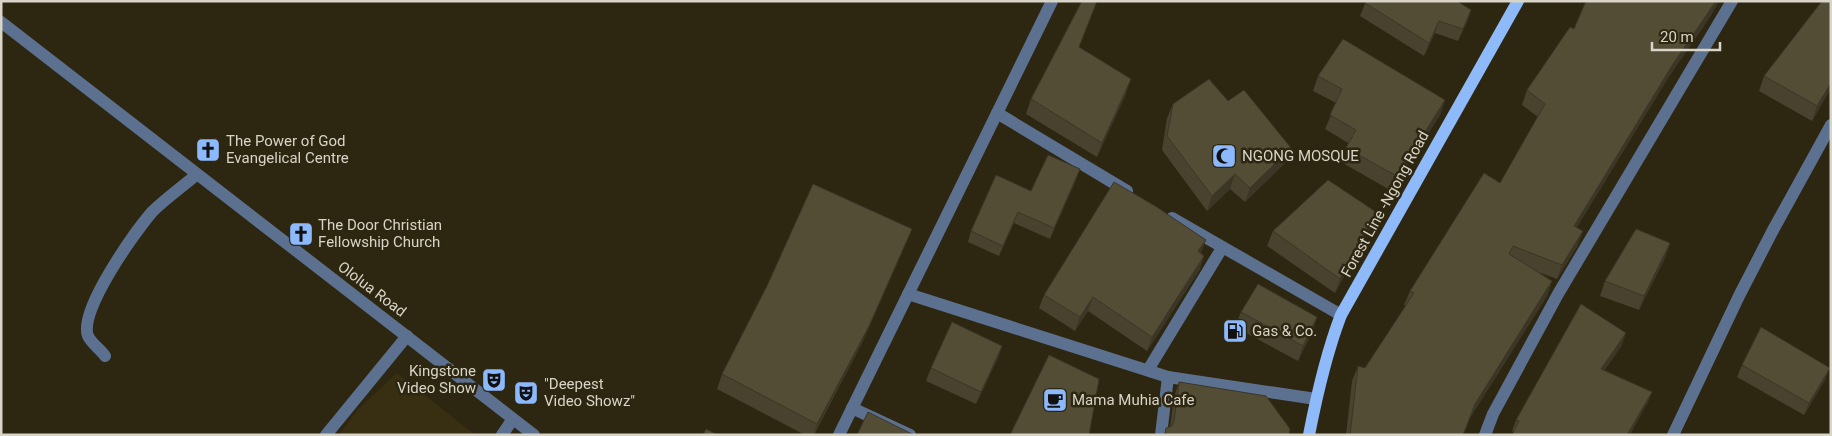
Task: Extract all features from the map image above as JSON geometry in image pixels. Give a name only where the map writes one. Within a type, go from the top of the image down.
[{"type":"main road","name":"Forest Line -Ngong Road","points":[[1309,435],[1331,341],[1341,315],[1518,1]]},
{"type":"street","points":[[839,435],[998,113],[1041,20],[1052,1]]},
{"type":"street","points":[[1485,435],[1493,414],[1558,294],[1732,1]]},
{"type":"street","name":"Ololua Road","points":[[1,22],[196,175],[534,435]]},
{"type":"street","points":[[998,113],[1139,198]]},
{"type":"street","points":[[1673,435],[1739,296],[1831,125]]},
{"type":"street","points":[[105,356],[88,336],[87,322],[94,299],[123,253],[153,212],[196,175]]},
{"type":"street","points":[[1164,213],[1341,315]]},
{"type":"street","points":[[1148,370],[1222,248]]},
{"type":"street","points":[[908,294],[1168,376],[1316,399]]},
{"type":"street","points":[[326,435],[407,336]]},
{"type":"street","points":[[1160,435],[1168,376]]},
{"type":"street","points":[[852,408],[910,435]]},
{"type":"street","points":[[502,435],[513,419]]},
{"type":"shaded area","points":[[397,373],[474,435],[339,435],[359,408]]},
{"type":"building","points":[[1082,1],[1097,1],[1079,47],[1131,79],[1102,143],[1031,99]]},
{"type":"building","points":[[1366,1],[1457,1],[1471,10],[1463,29],[1439,21],[1429,43],[1365,3]]},
{"type":"building","points":[[1586,1],[1716,1],[1673,64],[1574,226],[1583,231],[1562,265],[1513,246],[1509,254],[1552,281],[1475,404],[1463,435],[1350,435],[1358,366],[1365,368],[1414,293],[1410,291],[1484,173],[1500,183],[1545,104],[1527,90],[1570,27],[1574,29]]},
{"type":"building","points":[[1822,1],[1831,1],[1831,83],[1817,106],[1764,76]]},
{"type":"building","points":[[1343,39],[1445,100],[1408,159],[1395,175],[1346,148],[1356,130],[1330,115],[1342,89],[1318,76]]},
{"type":"building","name":"NGONG MOSQUE","points":[[1209,79],[1228,101],[1244,90],[1291,148],[1250,188],[1235,174],[1212,196],[1167,136],[1173,104]]},
{"type":"building","points":[[1048,155],[1080,169],[1054,228],[1018,212],[1003,246],[971,231],[996,175],[1031,191]]},
{"type":"building","points":[[1328,180],[1376,212],[1340,279],[1273,231]]},
{"type":"building","points":[[1114,182],[1155,206],[1206,240],[1198,251],[1204,256],[1152,337],[1093,297],[1080,317],[1044,295]]},
{"type":"building","points":[[813,184],[912,229],[869,326],[817,424],[722,374],[767,286]]},
{"type":"building","points":[[1636,229],[1670,243],[1644,296],[1605,281]]},
{"type":"building","points":[[1258,284],[1317,317],[1303,346],[1241,312]]},
{"type":"building","points":[[1581,304],[1626,333],[1601,369],[1652,392],[1627,435],[1512,435],[1519,421],[1516,420]]},
{"type":"building","points":[[952,322],[1002,346],[981,392],[931,368]]},
{"type":"building","points":[[1761,327],[1830,368],[1809,403],[1742,365]]},
{"type":"building","points":[[1049,355],[1099,379],[1089,435],[1010,435]]},
{"type":"building","points":[[1179,382],[1266,396],[1290,429],[1289,435],[1165,435],[1166,428],[1172,426],[1174,421]]},
{"type":"building","points":[[868,412],[914,435],[857,435]]},
{"type":"building","points":[[706,429],[718,435],[703,435]]},
{"type":"place","name":"The Power of God Evangelical Centre","points":[[208,150]]},
{"type":"place","name":"NGONG MOSQUE","points":[[1224,156]]},
{"type":"place","name":"The Door Christian Fellowship Church","points":[[301,234]]},
{"type":"place","name":"Gas & Co.","points":[[1235,331]]},
{"type":"place","name":"Kingstone Video Show","points":[[494,380]]},
{"type":"place","name":"\"Deepest Video Showz\"","points":[[526,393]]},
{"type":"place","name":"Mama Muhia Cafe","points":[[1055,400]]}]
